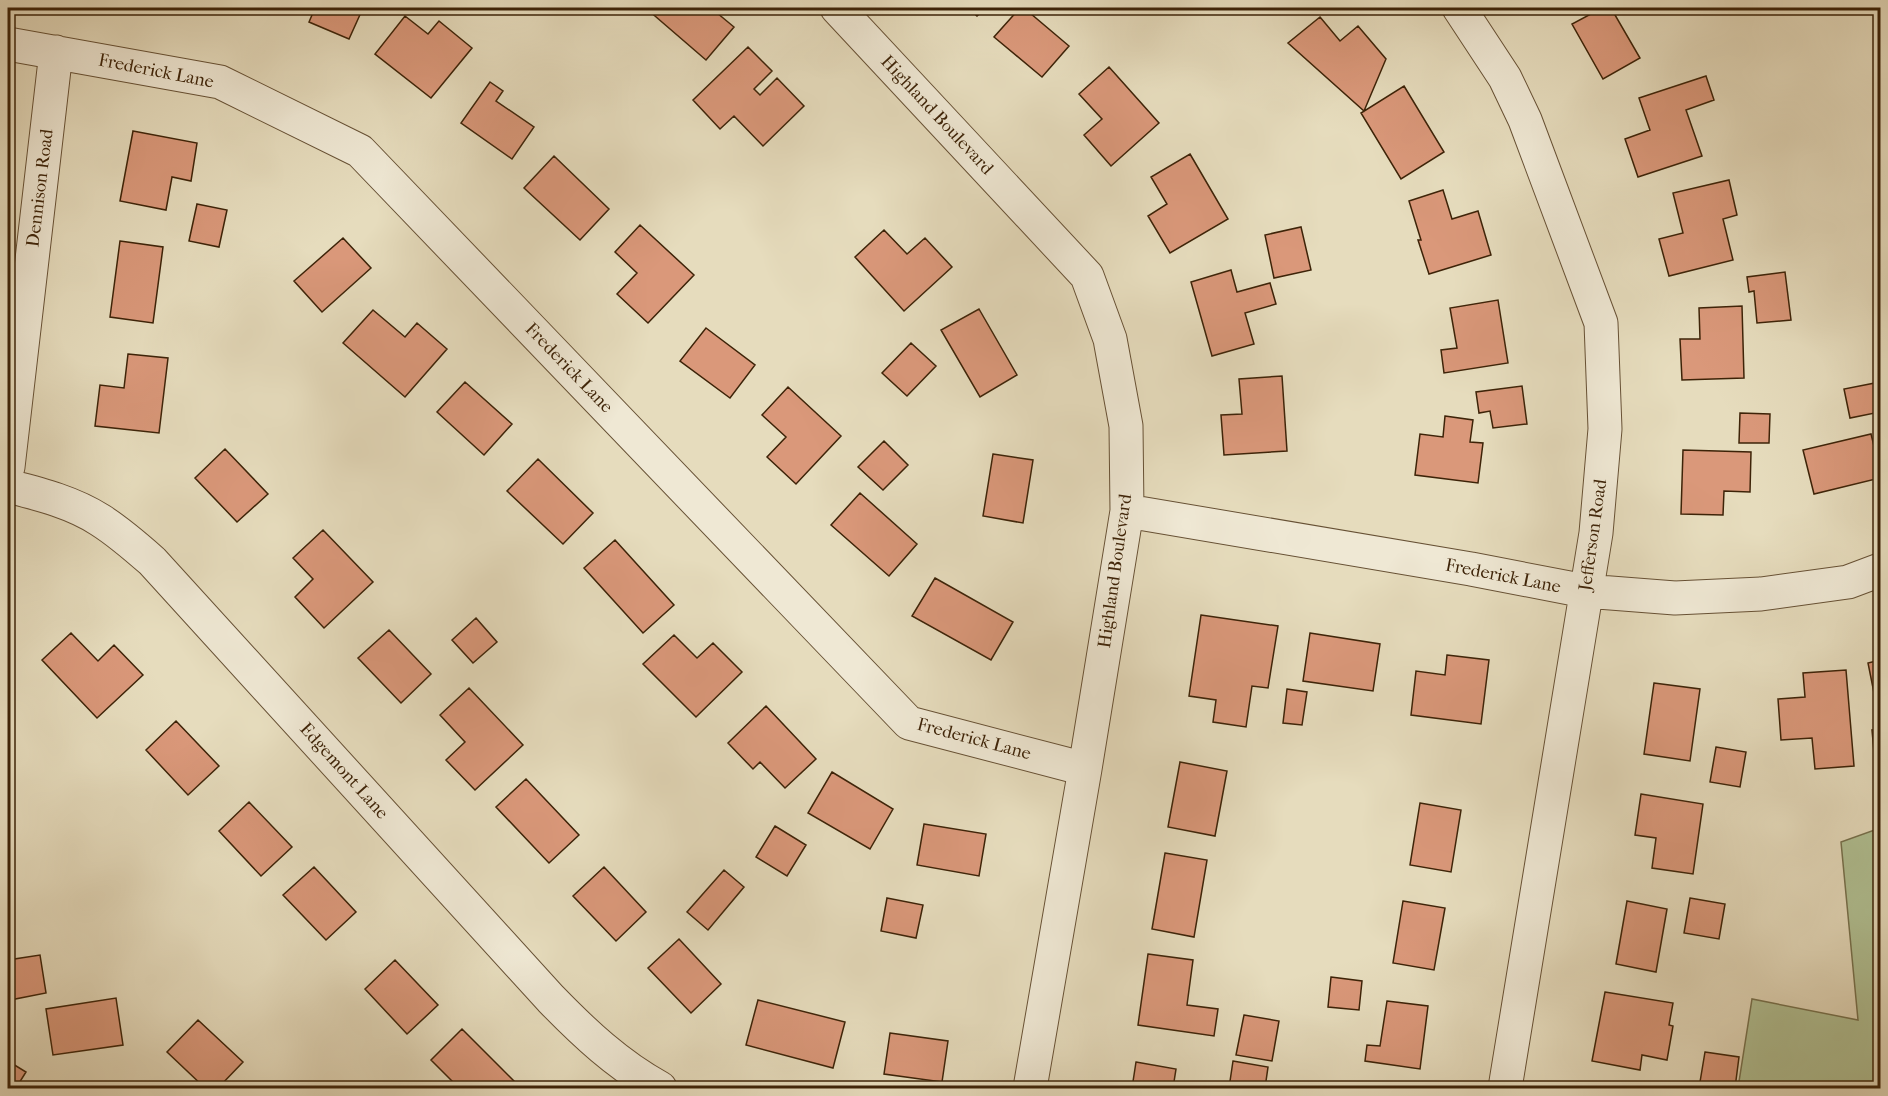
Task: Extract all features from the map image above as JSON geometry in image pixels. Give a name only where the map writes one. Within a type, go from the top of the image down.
[{"type":"street","name":"Highland Boulevard","points":[[837,8],[1087,276],[1110,339],[1126,426],[1127,511],[1030,1089]]},
{"type":"street","name":"Jefferson Road","points":[[1459,8],[1505,78],[1525,120],[1601,323],[1605,429],[1596,533],[1505,1089]]},
{"type":"street","name":"Frederick Lane","points":[[8,44],[220,82],[360,151],[909,723],[1085,769]]},
{"type":"street","name":"Dennison Road","points":[[8,467],[56,52]]},
{"type":"street","name":"Edgemont Lane","points":[[8,486],[68,504],[99,519],[152,561],[551,999],[583,1032],[613,1057],[660,1089]]},
{"type":"street","name":"Frederick Lane","points":[[1127,511],[1471,569],[1586,591],[1675,598],[1761,594],[1848,582],[1881,570]]},
{"type":"green space","points":[[1880,828],[1880,1088],[1738,1088],[1752,999],[1858,1020],[1841,842]]},
{"type":"building","points":[[315,8],[363,8],[349,39],[309,22]]},
{"type":"building","points":[[419,8],[432,8],[426,14]]},
{"type":"building","points":[[650,8],[711,8],[734,27],[706,60],[648,10]]},
{"type":"building","points":[[968,8],[986,8],[977,16]]},
{"type":"building","points":[[1020,8],[1024,8],[1069,46],[1042,77],[994,37]]},
{"type":"building","points":[[1602,8],[1611,8],[1640,58],[1603,79],[1572,24]]},
{"type":"building","points":[[405,16],[428,34],[439,21],[472,48],[431,98],[375,54]]},
{"type":"building","points":[[1320,17],[1340,41],[1358,26],[1386,59],[1364,111],[1288,43]]},
{"type":"building","points":[[748,47],[772,71],[754,89],[760,95],[777,78],[804,106],[763,146],[734,116],[720,129],[693,100]]},
{"type":"building","points":[[1109,67],[1159,123],[1111,166],[1084,135],[1102,119],[1079,94]]},
{"type":"building","points":[[1706,76],[1714,100],[1686,110],[1702,156],[1638,177],[1625,139],[1650,130],[1639,98]]},
{"type":"building","points":[[490,82],[503,91],[496,101],[534,127],[512,159],[461,123]]},
{"type":"building","points":[[1404,86],[1444,152],[1401,179],[1361,113]]},
{"type":"building","points":[[133,131],[197,143],[191,181],[172,177],[166,210],[120,201]]},
{"type":"building","points":[[1190,154],[1228,219],[1170,253],[1148,216],[1167,204],[1151,177]]},
{"type":"building","points":[[554,156],[609,209],[580,240],[524,188]]},
{"type":"building","points":[[1729,180],[1737,215],[1723,219],[1733,260],[1669,276],[1659,239],[1683,233],[1673,193]]},
{"type":"building","points":[[1443,190],[1452,219],[1478,211],[1491,255],[1429,274],[1409,201]]},
{"type":"building","points":[[197,204],[227,210],[219,247],[189,241]]},
{"type":"building","points":[[640,225],[694,275],[648,323],[617,294],[637,273],[615,252]]},
{"type":"building","points":[[1301,227],[1311,270],[1274,278],[1265,235]]},
{"type":"building","points":[[884,230],[907,254],[925,238],[952,267],[904,311],[855,257]]},
{"type":"building","points":[[343,238],[371,268],[322,312],[294,281]]},
{"type":"building","points":[[120,241],[163,247],[153,323],[110,317]]},
{"type":"building","points":[[1231,270],[1237,292],[1270,283],[1276,304],[1245,313],[1254,344],[1212,356],[1191,282]]},
{"type":"building","points":[[1785,272],[1791,320],[1757,323],[1754,291],[1749,292],[1747,277]]},
{"type":"building","points":[[1498,300],[1508,363],[1444,373],[1441,350],[1457,348],[1450,308]]},
{"type":"building","points":[[1742,306],[1744,378],[1682,380],[1680,339],[1700,339],[1699,308]]},
{"type":"building","points":[[979,309],[1017,375],[980,397],[941,330]]},
{"type":"building","points":[[373,310],[405,337],[417,323],[447,349],[405,397],[343,343]]},
{"type":"building","points":[[706,328],[755,365],[730,398],[680,361]]},
{"type":"building","points":[[911,343],[936,366],[907,396],[882,373]]},
{"type":"building","points":[[128,354],[168,358],[159,433],[95,426],[100,385],[124,388]]},
{"type":"building","points":[[1282,376],[1287,451],[1224,455],[1221,415],[1242,414],[1239,379]]},
{"type":"building","points":[[465,382],[512,424],[484,455],[437,412]]},
{"type":"building","points":[[1880,382],[1880,412],[1850,418],[1844,389]]},
{"type":"building","points":[[1522,386],[1527,424],[1493,428],[1490,411],[1479,413],[1476,392]]},
{"type":"building","points":[[788,387],[841,436],[796,484],[767,457],[786,437],[762,415]]},
{"type":"building","points":[[1740,413],[1770,414],[1769,443],[1739,443]]},
{"type":"building","points":[[1445,416],[1473,420],[1470,442],[1483,443],[1478,483],[1415,475],[1420,434],[1443,437]]},
{"type":"building","points":[[1871,434],[1880,478],[1814,494],[1803,450]]},
{"type":"building","points":[[884,441],[908,465],[883,490],[858,467]]},
{"type":"building","points":[[225,449],[268,494],[237,522],[195,478]]},
{"type":"building","points":[[1683,450],[1751,452],[1750,492],[1724,491],[1723,515],[1681,514]]},
{"type":"building","points":[[993,454],[1033,460],[1023,523],[983,516]]},
{"type":"building","points":[[538,459],[593,513],[563,544],[507,491]]},
{"type":"building","points":[[860,493],[917,544],[889,576],[831,525]]},
{"type":"building","points":[[323,530],[373,582],[324,628],[295,597],[313,579],[293,558]]},
{"type":"building","points":[[615,540],[674,605],[643,633],[584,568]]},
{"type":"building","points":[[935,578],[1013,622],[991,660],[912,616]]},
{"type":"building","points":[[1201,615],[1278,626],[1268,688],[1252,686],[1246,727],[1213,722],[1216,700],[1189,696]]},
{"type":"building","points":[[476,618],[497,642],[473,663],[452,640]]},
{"type":"building","points":[[389,630],[431,674],[401,703],[358,658]]},
{"type":"building","points":[[71,633],[98,661],[114,645],[143,675],[97,718],[42,660]]},
{"type":"building","points":[[1310,633],[1380,644],[1373,691],[1303,681]]},
{"type":"building","points":[[674,635],[697,658],[713,643],[742,672],[696,717],[643,664]]},
{"type":"building","points":[[1447,655],[1489,660],[1481,724],[1411,715],[1416,671],[1445,675]]},
{"type":"building","points":[[1880,660],[1880,707],[1877,708],[1868,663]]},
{"type":"building","points":[[1846,670],[1854,766],[1815,769],[1812,738],[1781,740],[1778,699],[1805,697],[1803,673]]},
{"type":"building","points":[[1654,683],[1700,689],[1690,761],[1644,754]]},
{"type":"building","points":[[469,688],[523,745],[475,790],[446,760],[465,742],[440,715]]},
{"type":"building","points":[[1287,689],[1307,692],[1302,725],[1283,723]]},
{"type":"building","points":[[766,706],[816,759],[785,788],[760,762],[753,769],[728,743]]},
{"type":"building","points":[[176,721],[219,766],[188,795],[146,750]]},
{"type":"building","points":[[1880,729],[1880,762],[1875,763],[1872,730]]},
{"type":"building","points":[[1716,747],[1746,752],[1740,787],[1710,782]]},
{"type":"building","points":[[1180,762],[1227,771],[1215,836],[1168,827]]},
{"type":"building","points":[[832,772],[893,809],[870,849],[808,813]]},
{"type":"building","points":[[526,779],[579,835],[549,863],[496,807]]},
{"type":"building","points":[[1641,794],[1703,804],[1693,874],[1652,868],[1656,838],[1635,835]]},
{"type":"building","points":[[249,802],[292,847],[261,876],[219,831]]},
{"type":"building","points":[[1420,803],[1461,810],[1451,872],[1410,865]]},
{"type":"building","points":[[924,824],[986,834],[979,876],[917,865]]},
{"type":"building","points":[[775,826],[806,845],[787,876],[756,857]]},
{"type":"building","points":[[1165,853],[1207,860],[1194,937],[1152,929]]},
{"type":"building","points":[[314,867],[356,912],[326,940],[283,895]]},
{"type":"building","points":[[604,867],[646,912],[616,941],[573,896]]},
{"type":"building","points":[[724,870],[744,887],[708,930],[687,912]]},
{"type":"building","points":[[887,898],[923,905],[916,938],[881,931]]},
{"type":"building","points":[[1690,898],[1725,904],[1719,939],[1684,933]]},
{"type":"building","points":[[1403,901],[1445,908],[1434,970],[1393,963]]},
{"type":"building","points":[[1627,901],[1667,909],[1656,972],[1616,964]]},
{"type":"building","points":[[679,939],[721,984],[691,1013],[648,968]]},
{"type":"building","points":[[1148,954],[1193,960],[1187,1005],[1218,1009],[1214,1036],[1138,1025]]},
{"type":"building","points":[[40,955],[46,993],[10,1000],[8,960]]},
{"type":"building","points":[[395,960],[438,1005],[407,1034],[365,989]]},
{"type":"building","points":[[1331,977],[1362,981],[1359,1010],[1328,1007]]},
{"type":"building","points":[[1605,992],[1673,1003],[1669,1025],[1673,1026],[1667,1060],[1642,1055],[1640,1070],[1592,1061]]},
{"type":"building","points":[[116,998],[123,1045],[53,1055],[46,1009]]},
{"type":"building","points":[[758,1000],[845,1022],[833,1068],[746,1045]]},
{"type":"building","points":[[1387,1001],[1428,1006],[1420,1069],[1365,1061],[1367,1045],[1380,1046]]},
{"type":"building","points":[[1244,1015],[1279,1021],[1272,1061],[1236,1055]]},
{"type":"building","points":[[198,1020],[243,1062],[218,1088],[205,1088],[167,1052]]},
{"type":"building","points":[[462,1029],[521,1088],[459,1088],[431,1060]]},
{"type":"building","points":[[890,1033],[948,1041],[942,1082],[884,1074]]},
{"type":"building","points":[[1705,1052],[1739,1057],[1735,1088],[1699,1088]]},
{"type":"building","points":[[8,1061],[26,1072],[16,1088],[8,1088]]},
{"type":"building","points":[[1233,1061],[1268,1067],[1265,1088],[1229,1088]]},
{"type":"building","points":[[1136,1062],[1176,1069],[1173,1088],[1132,1088]]}]
